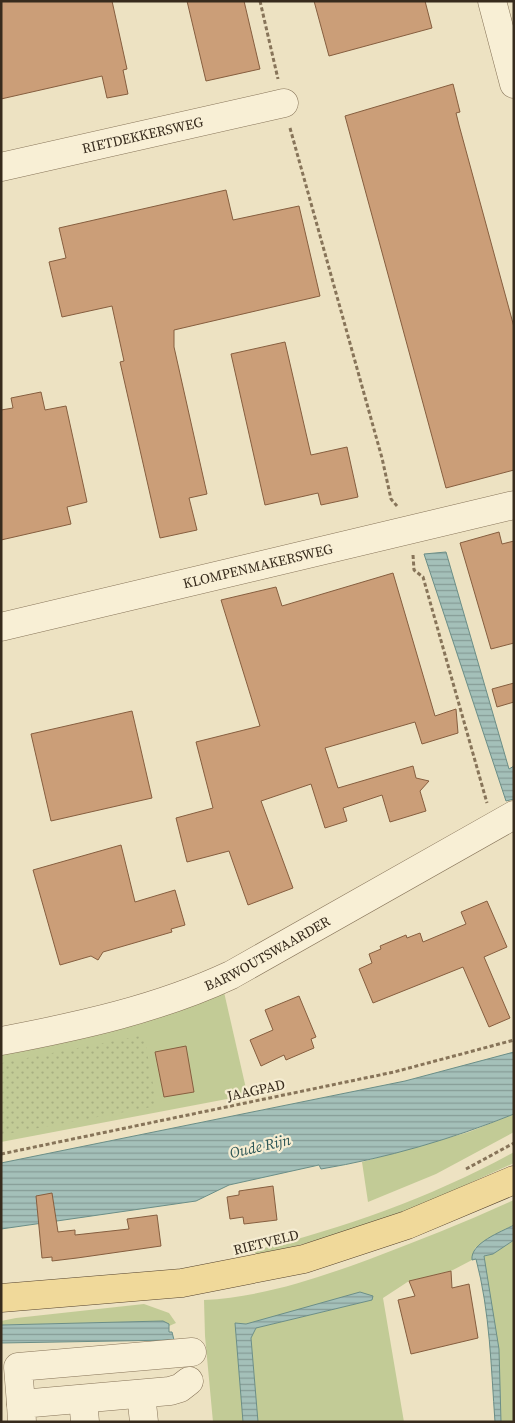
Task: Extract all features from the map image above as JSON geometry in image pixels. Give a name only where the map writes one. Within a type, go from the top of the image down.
[{"type":"main road","name":"RIETVELD","points":[[1,1298],[182,1283],[304,1259],[407,1225],[514,1180]]},
{"type":"street","points":[[492,1],[514,84]]},
{"type":"street","name":"RIETDEKKERSWEG","points":[[1,167],[284,103]]},
{"type":"street","name":"KLOMPENMAKERSWEG","points":[[1,627],[514,505]]},
{"type":"street","name":"BARWOUTSWAARDER","points":[[1,1041],[72,1027],[160,1005],[195,992],[232,975],[506,820]]},
{"type":"street","points":[[189,1381],[180,1388],[170,1391],[141,1394],[84,1410],[21,1413],[18,1367],[192,1352]]},
{"type":"street","points":[[141,1394],[144,1422]]},
{"type":"path","points":[[260,1],[284,103],[382,458],[391,500],[398,509],[398,534],[413,555],[414,570],[423,577],[482,788],[506,820]]},
{"type":"path","name":"JAAGPAD","points":[[1,1154],[409,1069],[514,1040]]},
{"type":"path","points":[[460,1173],[514,1143]]},
{"type":"green space","points":[[224,992],[247,1093],[227,1099],[1,1142],[1,1052]]},
{"type":"green space","points":[[144,1035],[157,1106],[1,1135],[1,1063]]},
{"type":"green space","points":[[514,1114],[514,1132],[436,1174],[368,1202],[362,1162],[469,1132]]},
{"type":"green space","points":[[514,1152],[514,1163],[419,1206],[344,1233],[259,1256],[253,1251],[321,1232],[387,1210],[451,1184]]},
{"type":"green space","points":[[514,1200],[514,1225],[475,1248],[472,1260],[451,1271],[409,1281],[383,1298],[404,1422],[258,1422],[251,1338],[256,1328],[372,1300],[246,1324],[235,1323],[243,1422],[213,1422],[205,1336],[204,1300],[268,1291],[329,1273],[424,1238]]},
{"type":"green space","points":[[514,1240],[514,1422],[501,1422],[484,1256],[493,1254]]},
{"type":"green space","points":[[144,1304],[169,1313],[176,1323],[169,1326],[162,1321],[1,1325],[1,1321],[16,1318]]},
{"type":"water","points":[[446,552],[509,769],[514,766],[514,799],[506,801],[424,554]]},
{"type":"water","name":"Oude Rijn","points":[[514,1052],[514,1114],[467,1132],[419,1147],[370,1159],[321,1169],[319,1165],[229,1185],[196,1201],[1,1229],[1,1163],[405,1081]]},
{"type":"water","points":[[514,1225],[514,1240],[493,1254],[484,1256],[499,1349],[501,1422],[495,1422],[484,1299],[476,1259],[472,1260],[476,1248],[481,1243]]},
{"type":"water","points":[[360,1292],[373,1296],[372,1300],[256,1328],[251,1338],[258,1422],[243,1422],[235,1323],[246,1324]]},
{"type":"water","points":[[163,1321],[169,1324],[169,1332],[172,1332],[174,1340],[1,1343],[1,1325]]},
{"type":"building","points":[[1,1],[112,1],[127,69],[123,70],[128,94],[107,98],[102,76],[1,99]]},
{"type":"building","points":[[187,1],[244,1],[260,69],[206,81]]},
{"type":"building","points":[[314,1],[425,1],[432,28],[329,56]]},
{"type":"building","points":[[453,84],[460,112],[456,113],[459,125],[514,327],[514,470],[446,488],[345,116]]},
{"type":"building","points":[[226,190],[233,220],[299,206],[320,296],[174,330],[174,347],[207,494],[189,498],[197,530],[160,538],[120,362],[124,361],[112,306],[62,317],[49,262],[66,258],[59,228]]},
{"type":"building","points":[[285,342],[311,455],[347,447],[358,497],[321,505],[318,493],[265,505],[231,354]]},
{"type":"building","points":[[41,392],[45,410],[66,406],[87,502],[67,507],[71,524],[1,540],[1,410],[13,408],[11,398]]},
{"type":"building","points":[[499,532],[502,544],[514,541],[514,643],[491,649],[460,543]]},
{"type":"building","points":[[393,573],[435,716],[456,709],[458,733],[422,744],[415,722],[325,748],[338,788],[413,766],[416,778],[429,781],[420,791],[426,811],[390,822],[382,795],[343,808],[347,821],[325,828],[311,784],[261,801],[293,888],[248,905],[229,851],[187,862],[176,818],[213,808],[196,742],[260,726],[221,600],[276,587],[282,606]]},
{"type":"building","points":[[514,683],[514,702],[497,707],[492,689]]},
{"type":"building","points":[[132,711],[152,798],[51,821],[31,734]]},
{"type":"building","points":[[121,845],[135,902],[175,890],[185,925],[171,929],[172,932],[103,952],[98,960],[91,956],[60,965],[33,870]]},
{"type":"building","points":[[487,901],[507,947],[484,957],[510,1018],[489,1027],[463,967],[373,1003],[359,969],[372,963],[369,954],[381,949],[380,946],[406,935],[407,938],[420,933],[423,942],[466,924],[461,912]]},
{"type":"building","points":[[299,996],[316,1037],[311,1039],[314,1048],[286,1060],[284,1055],[261,1066],[250,1040],[273,1030],[265,1010]]},
{"type":"building","points":[[186,1046],[194,1092],[164,1097],[155,1052]]},
{"type":"building","points":[[273,1186],[277,1220],[244,1224],[243,1217],[230,1219],[227,1197],[239,1195],[239,1191]]},
{"type":"building","points":[[52,1193],[58,1232],[75,1230],[75,1235],[129,1229],[127,1219],[157,1215],[161,1246],[52,1261],[52,1257],[42,1258],[36,1196]]},
{"type":"building","points":[[451,1271],[452,1288],[469,1284],[478,1338],[411,1354],[398,1300],[415,1296],[409,1281]]}]
